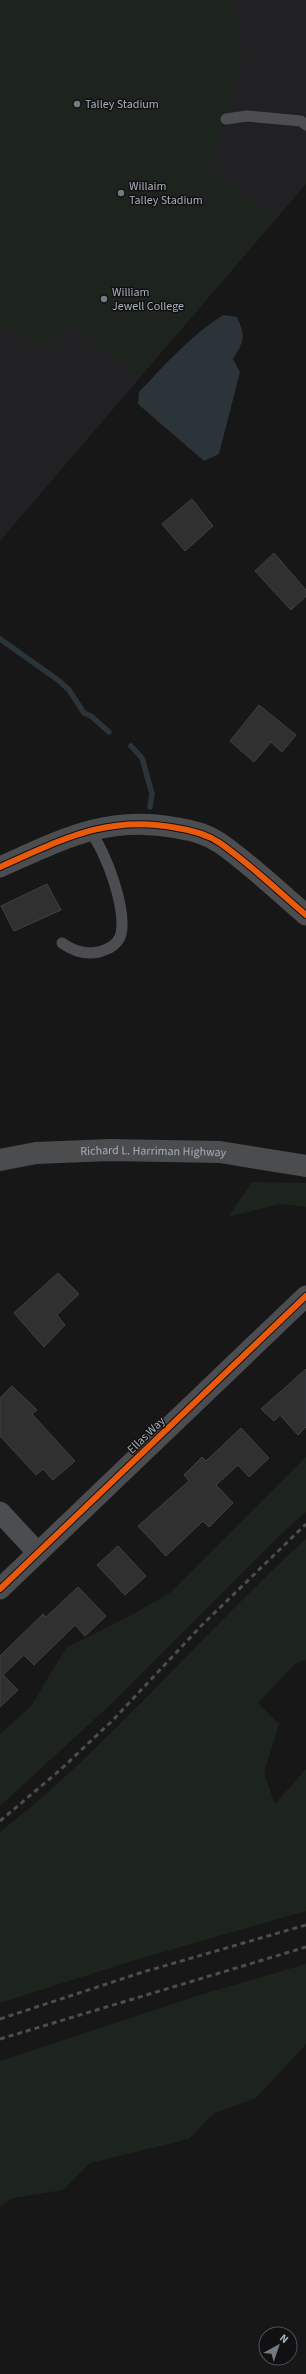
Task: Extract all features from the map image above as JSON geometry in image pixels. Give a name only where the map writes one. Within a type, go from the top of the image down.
[{"type":"main road","name":"Richard L. Harriman Highway","points":[[0,1160],[36,1153],[118,1150],[220,1152],[306,1166]]},
{"type":"street","points":[[0,867],[89,831],[126,823],[161,825],[185,829],[219,843],[247,864],[306,915]]},
{"type":"street","name":"Ellas Way","points":[[0,1589],[306,1296]]},
{"type":"street","points":[[0,1512],[38,1554]]},
{"type":"lane","points":[[226,119],[247,116],[301,122],[306,125]]},
{"type":"lane","points":[[62,943],[78,952],[90,954],[111,948],[116,944],[122,929],[121,907],[99,842],[89,831]]},
{"type":"shaded area","name":"Willaim Talley Stadium","points":[[0,0],[306,0],[306,184],[0,541]]},
{"type":"shaded area","name":"Willaim Talley Stadium","points":[[0,0],[232,0],[242,51],[232,103],[208,166],[275,220],[139,378],[73,323],[45,349],[0,326]]},
{"type":"shaded area","points":[[223,315],[237,317],[242,329],[243,334],[240,348],[233,359],[240,372],[219,454],[204,461],[138,404],[139,392],[189,341]]},
{"type":"shaded area","points":[[252,1182],[306,1183],[306,1207],[280,1204],[228,1217]]},
{"type":"shaded area","points":[[306,1457],[306,1512],[280,1535],[109,1706],[0,1806],[0,1734],[31,1706],[66,1648],[128,1617],[171,1592]]},
{"type":"shaded area","points":[[306,1539],[306,1660],[296,1663],[258,1703],[279,1724],[264,1773],[275,1804],[306,1769],[306,1911],[132,1961],[0,2003],[0,1832],[80,1763],[267,1575]]},
{"type":"shaded area","points":[[306,1964],[306,2044],[256,2098],[213,2114],[189,2139],[90,2163],[63,2190],[13,2198],[0,2206],[0,2061],[200,1995]]},
{"type":"building","points":[[192,499],[213,526],[185,551],[162,524]]},
{"type":"building","points":[[274,553],[306,590],[306,596],[291,610],[255,571]]},
{"type":"building","points":[[259,705],[296,735],[282,752],[271,742],[254,762],[230,741]]},
{"type":"building","points":[[47,884],[61,910],[14,931],[1,906]]},
{"type":"building","points":[[58,1273],[79,1294],[57,1315],[65,1325],[44,1347],[14,1313]]},
{"type":"building","points":[[306,1369],[306,1427],[298,1435],[280,1415],[274,1421],[261,1409]]},
{"type":"building","points":[[12,1386],[37,1410],[32,1414],[75,1461],[53,1480],[43,1469],[36,1475],[0,1436],[0,1398]]},
{"type":"building","points":[[241,1428],[269,1458],[249,1477],[238,1465],[216,1485],[233,1503],[209,1527],[203,1521],[166,1556],[138,1526],[189,1481],[184,1475],[202,1457],[206,1461]]},
{"type":"building","points":[[118,1546],[146,1576],[125,1595],[97,1565]]},
{"type":"building","points":[[78,1587],[106,1616],[85,1636],[75,1625],[34,1665],[24,1655],[3,1675],[18,1690],[0,1707],[0,1656],[43,1614],[46,1617]]},
{"type":"waterway","points":[[0,639],[58,680],[69,690],[84,713],[91,716],[109,732]]},
{"type":"waterway","points":[[131,746],[142,758],[152,794],[150,807]]},
{"type":"railway","points":[[0,1821],[59,1771],[113,1720],[201,1626],[306,1524]]},
{"type":"railway","points":[[0,2019],[143,1972],[306,1925]]},
{"type":"railway","points":[[0,2039],[306,1947]]},
{"type":"cycle path","points":[[0,867],[65,839],[107,827],[129,824],[177,828],[199,833],[220,843],[253,869],[306,915]]},
{"type":"cycle path","points":[[0,1589],[306,1296]]},
{"type":"place","name":"Talley Stadium","points":[[77,104]]},
{"type":"place","name":"Willaim Talley Stadium","points":[[121,193]]},
{"type":"place","name":"William Jewell College","points":[[104,299]]}]
